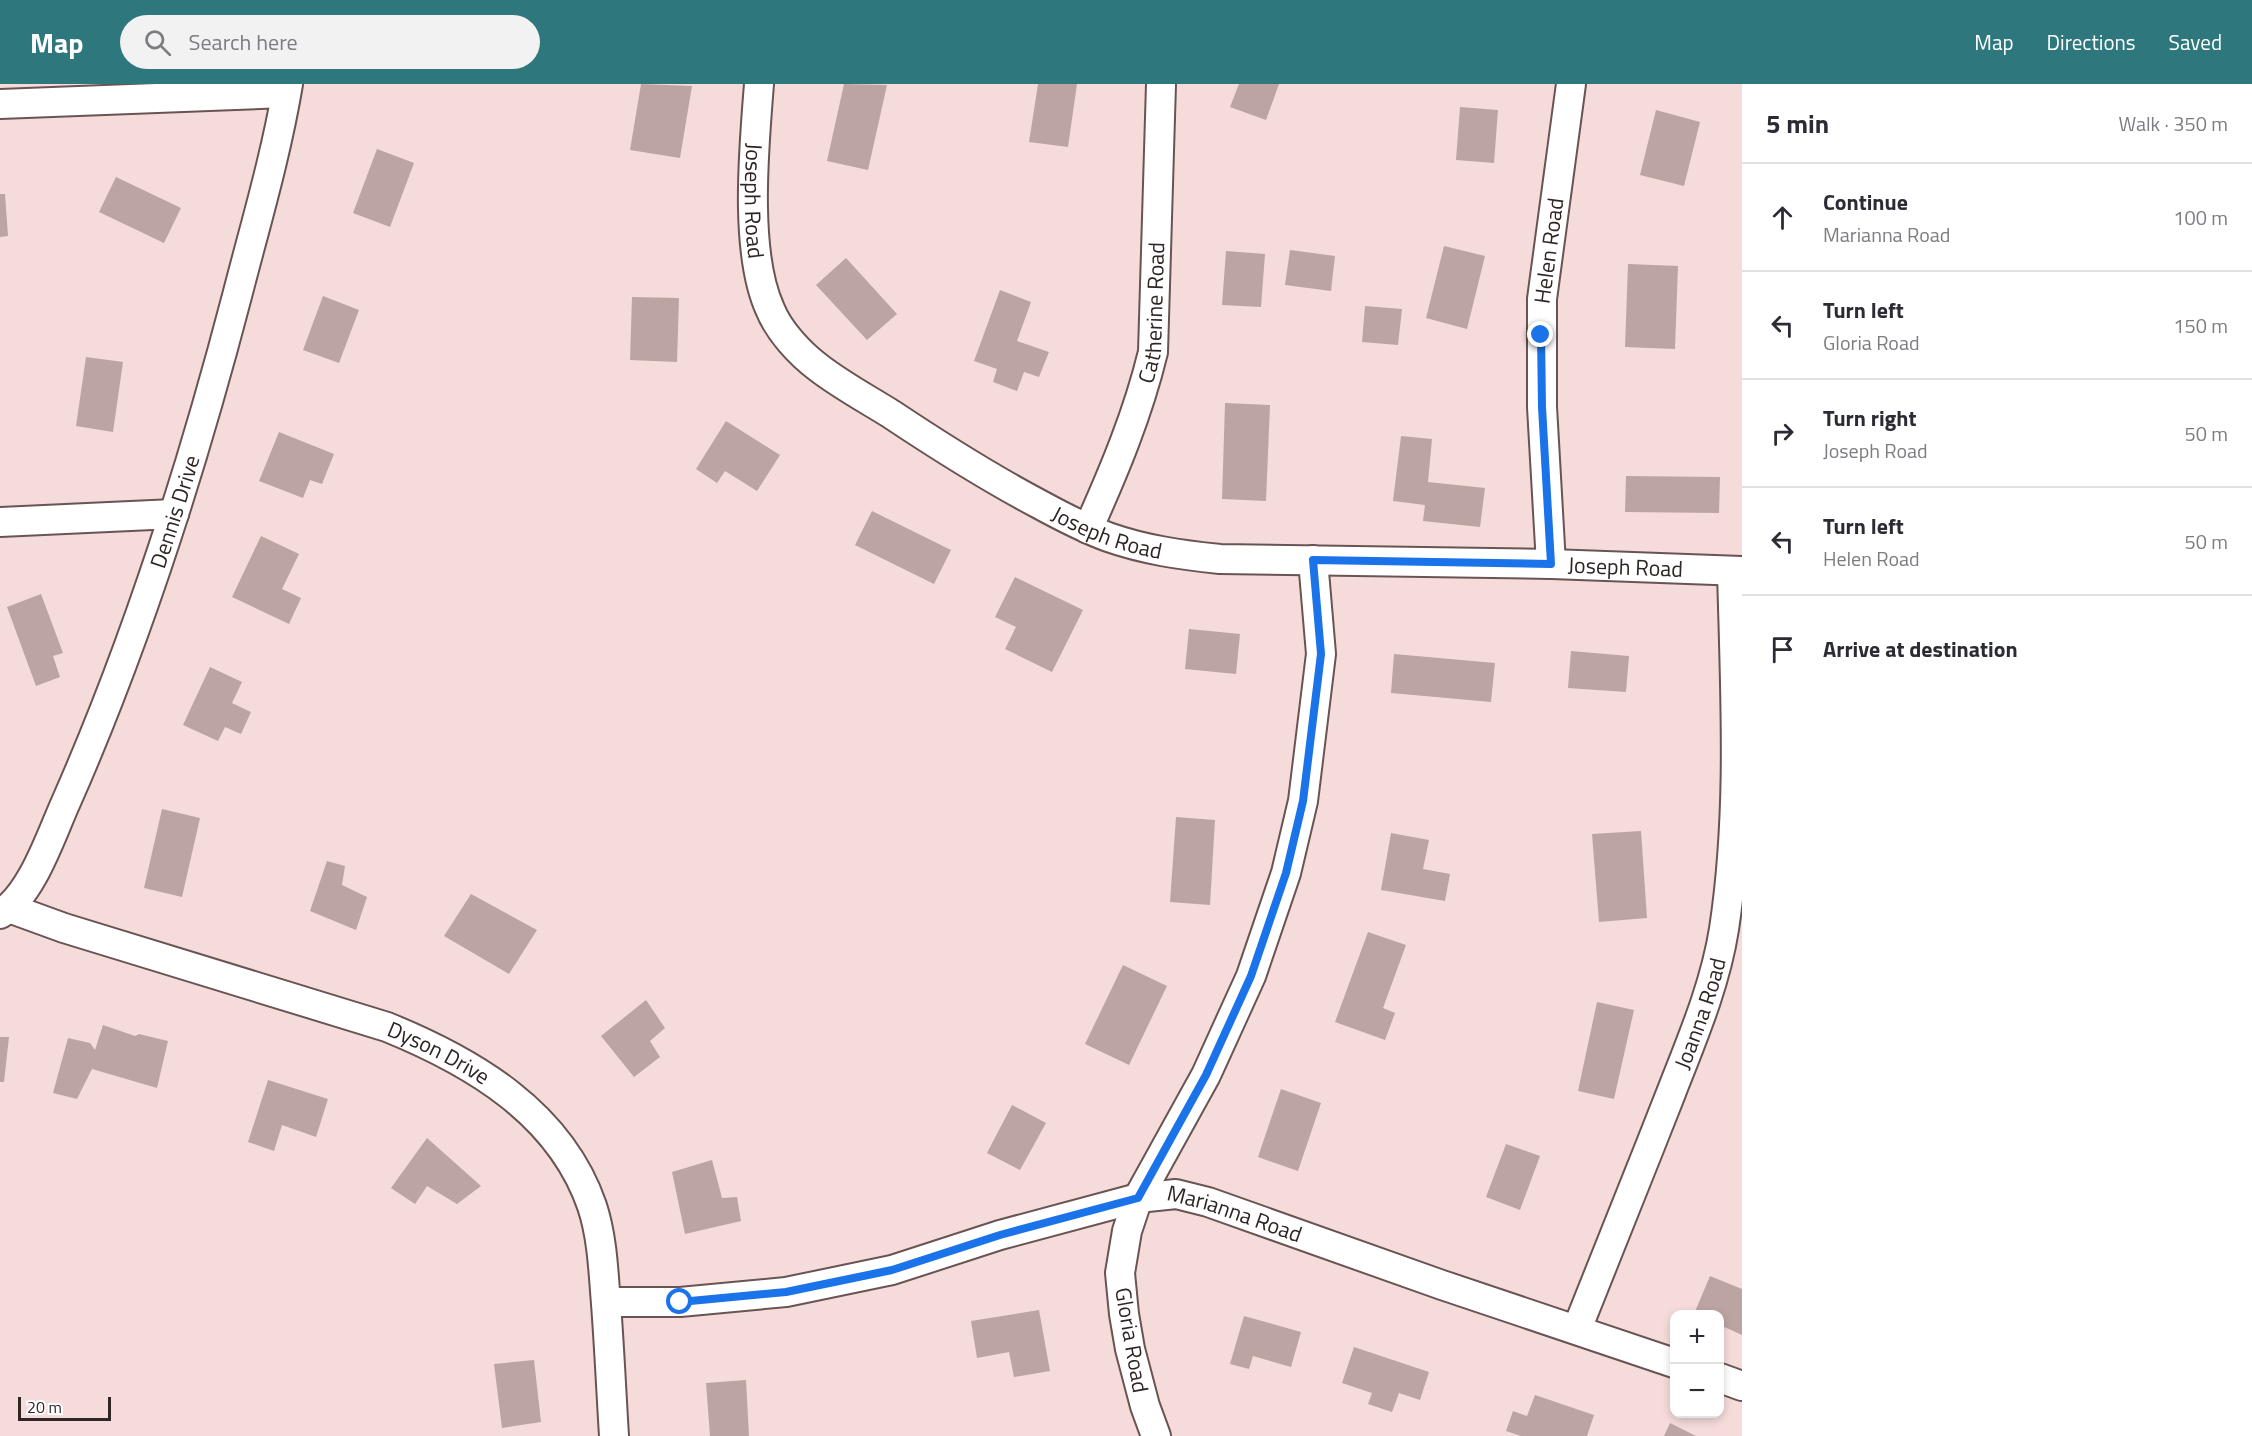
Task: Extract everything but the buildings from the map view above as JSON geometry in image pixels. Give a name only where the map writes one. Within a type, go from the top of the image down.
[{"type":"street","name":"Joseph Road","points":[[759,84],[755,142],[754,233],[759,275],[769,308],[779,328],[818,367],[958,459],[1088,529],[1136,545],[1178,555],[1220,559],[1551,564],[1737,571]]},
{"type":"street","name":"Catherine Road","points":[[1088,529],[1131,426],[1143,393],[1153,352],[1161,84]]},
{"type":"street","name":"Helen Road","points":[[1551,564],[1542,407],[1542,299],[1571,84]]},
{"type":"street","points":[[0,104],[287,89]]},
{"type":"street","name":"Dennis Drive","points":[[5,911],[21,895],[38,864],[111,695],[138,622],[213,389],[272,161],[287,89]]},
{"type":"street","points":[[0,522],[174,514]]},
{"type":"street","name":"Gloria Road","points":[[1156,1436],[1145,1407],[1130,1349],[1122,1293],[1120,1273],[1127,1231],[1138,1198],[1206,1075],[1251,976],[1286,873],[1303,801],[1321,654],[1313,560]]},
{"type":"street","name":"Joanna Road","points":[[1576,1329],[1707,1000],[1724,930],[1733,859],[1737,788],[1737,571]]},
{"type":"street","name":"Dyson Drive","points":[[5,911],[387,1027],[428,1043],[469,1066],[508,1092],[543,1123],[573,1163],[592,1207],[602,1254],[614,1436]]},
{"type":"street","name":"Marianna Road","points":[[606,1302],[680,1302],[786,1292],[892,1270],[1000,1235],[1138,1198],[1176,1194],[1208,1202],[1442,1286],[1670,1362]]},
{"type":"street","points":[[1724,1380],[1742,1386]]},
{"type":"route","points":[[680,1302],[786,1292],[892,1270],[1000,1235],[1138,1198],[1206,1075],[1251,976],[1286,873],[1303,801],[1321,654],[1313,560],[1551,564],[1542,407],[1541,335]]}]
